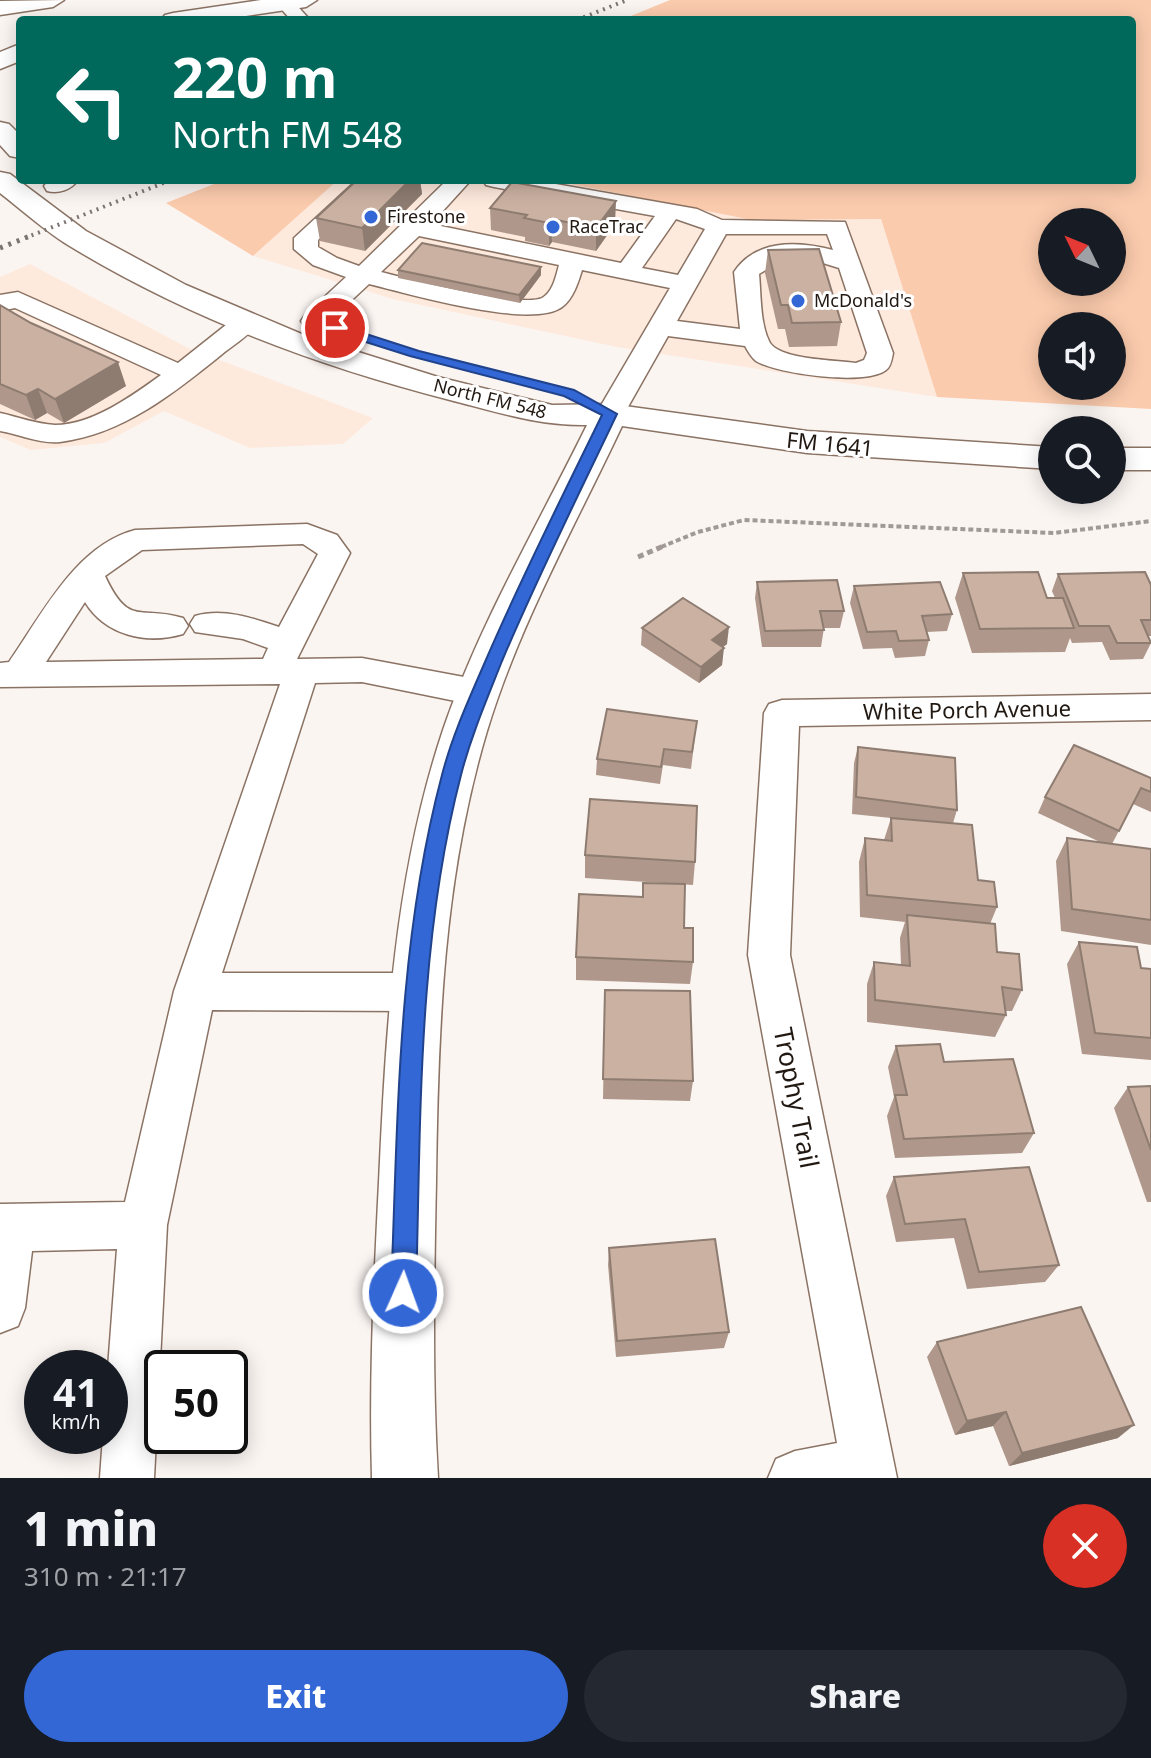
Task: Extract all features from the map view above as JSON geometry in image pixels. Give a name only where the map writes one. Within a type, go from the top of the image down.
[{"type":"main road","points":[[0,8],[47,1]]},
{"type":"main road","points":[[215,16],[298,8]]},
{"type":"main road","points":[[0,130],[16,146]]},
{"type":"main road","points":[[8,195],[49,184]]},
{"type":"main road","name":"North FM 548","points":[[59,184],[90,212],[149,248],[230,287],[314,321],[415,353],[569,393],[610,414]]},
{"type":"main road","name":"North FM 548","points":[[8,195],[120,264],[245,323],[334,356],[441,388],[552,415],[610,414]]},
{"type":"main road","points":[[405,1478],[402,1320],[415,992],[425,901],[437,837],[451,775],[480,693],[610,414]]},
{"type":"main road","name":"FM 1641","points":[[610,414],[820,443],[1038,457]]},
{"type":"main road","points":[[1126,459],[1151,459]]},
{"type":"street","points":[[366,184],[306,238],[304,243],[312,256],[331,265],[365,274],[529,309],[549,305],[562,291],[573,261]]},
{"type":"street","points":[[314,321],[414,228],[456,184]]},
{"type":"street","points":[[517,184],[697,216],[718,227],[837,227],[856,276],[880,353],[876,365],[858,371],[781,362],[763,354],[754,339],[747,276],[761,267],[786,262],[856,276]]},
{"type":"street","points":[[627,272],[670,211]]},
{"type":"street","points":[[610,414],[718,227]]},
{"type":"street","points":[[414,228],[458,248],[521,261],[573,261],[685,284]]},
{"type":"street","points":[[0,303],[18,300],[124,351],[179,373]]},
{"type":"street","points":[[0,422],[59,434],[108,418],[150,395],[245,323]]},
{"type":"street","points":[[661,327],[754,339]]},
{"type":"street","points":[[10,675],[88,573],[135,540],[307,534],[326,542],[334,553],[287,662],[195,991],[143,1225],[127,1478]]},
{"type":"street","points":[[88,573],[102,606],[129,626],[171,626]]},
{"type":"street","points":[[207,624],[247,628],[287,662]]},
{"type":"street","points":[[10,675],[287,662],[362,670],[480,693]]},
{"type":"street","name":"White Porch Avenue","points":[[782,713],[1151,707]]},
{"type":"street","name":"Trophy Trail","points":[[782,713],[769,955],[868,1471]]},
{"type":"street","points":[[195,991],[415,992]]},
{"type":"street","points":[[0,1308],[6,1228],[143,1225]]},
{"type":"street","points":[[795,1478],[868,1471]]},
{"type":"path","points":[[638,557],[698,532],[744,520],[1054,533],[1151,521]]},
{"type":"shaded area","points":[[670,0],[1151,0],[1151,409],[937,397],[881,219],[752,220],[571,184],[1136,184],[1136,16],[631,16]]},
{"type":"shaded area","points":[[214,184],[334,184],[253,256],[166,203]]},
{"type":"shaded area","points":[[334,184],[571,184],[752,220],[881,219],[937,397],[617,347],[393,299],[253,256]]},
{"type":"shaded area","points":[[30,264],[188,348],[373,418],[343,444],[250,448],[164,411],[104,443],[31,450],[0,437],[0,277]]},
{"type":"building","points":[[353,184],[406,184],[362,228],[316,218]]},
{"type":"building","points":[[510,184],[616,201],[596,228],[551,219],[549,223],[490,208]]},
{"type":"building","name":"RaceTrac","points":[[422,243],[541,267],[519,295],[398,270]]},
{"type":"building","points":[[819,249],[841,322],[792,323],[788,305],[781,305],[768,250]]},
{"type":"building","points":[[0,305],[31,323],[118,362],[55,399],[38,389],[26,395],[0,384]]},
{"type":"building","points":[[1038,572],[1047,598],[1063,598],[1074,628],[980,629],[963,573]]},
{"type":"building","points":[[1145,572],[1151,585],[1151,620],[1141,620],[1151,643],[1117,643],[1109,626],[1079,626],[1058,574]]},
{"type":"building","points":[[837,580],[844,611],[820,611],[824,630],[765,631],[757,582]]},
{"type":"building","points":[[940,582],[952,614],[922,616],[929,640],[899,641],[896,631],[867,632],[854,586]]},
{"type":"building","points":[[683,598],[729,627],[712,640],[724,648],[701,667],[642,628]]},
{"type":"building","points":[[607,709],[697,721],[692,752],[664,749],[661,767],[597,759]]},
{"type":"building","points":[[1074,745],[1151,778],[1151,792],[1141,788],[1119,831],[1045,797]]},
{"type":"building","points":[[858,747],[955,758],[957,810],[856,797]]},
{"type":"building","points":[[590,799],[697,806],[695,862],[585,855]]},
{"type":"building","points":[[891,818],[972,825],[978,880],[994,882],[997,907],[867,895],[865,838],[892,841]]},
{"type":"building","points":[[1067,838],[1151,849],[1151,920],[1072,909]]},
{"type":"building","points":[[643,883],[685,884],[684,928],[693,928],[693,962],[576,957],[579,894],[643,897]]},
{"type":"building","points":[[907,915],[995,924],[997,952],[1019,954],[1022,990],[1002,987],[1006,1015],[875,1000],[874,962],[910,966]]},
{"type":"building","points":[[1079,942],[1137,947],[1141,968],[1151,969],[1151,1038],[1095,1033]]},
{"type":"building","points":[[605,990],[690,991],[693,1081],[603,1079]]},
{"type":"building","points":[[940,1044],[944,1062],[1013,1059],[1034,1133],[904,1139],[895,1095],[907,1095],[896,1046]]},
{"type":"building","points":[[1151,1086],[1151,1150],[1128,1087]]},
{"type":"building","points":[[1029,1167],[1059,1265],[979,1272],[965,1219],[905,1224],[894,1177]]},
{"type":"building","points":[[715,1239],[729,1332],[617,1341],[609,1248]]},
{"type":"building","points":[[1081,1307],[1134,1425],[1022,1453],[1006,1412],[967,1421],[937,1342]]},
{"type":"railway","points":[[587,16],[627,0]]},
{"type":"railway","points":[[25,238],[161,184]]},
{"type":"railway","points":[[25,238],[30,236]]},
{"type":"railway","points":[[0,248],[25,238]]},
{"type":"place","name":"Firestone","points":[[371,217]]},
{"type":"place","name":"RaceTrac","points":[[553,227]]},
{"type":"place","name":"McDonald's","points":[[798,301]]},
{"type":"route","points":[[335,328],[415,353],[569,393],[610,414],[511,621],[467,726],[451,775],[425,901],[415,992],[410,1056],[403,1293]]}]
